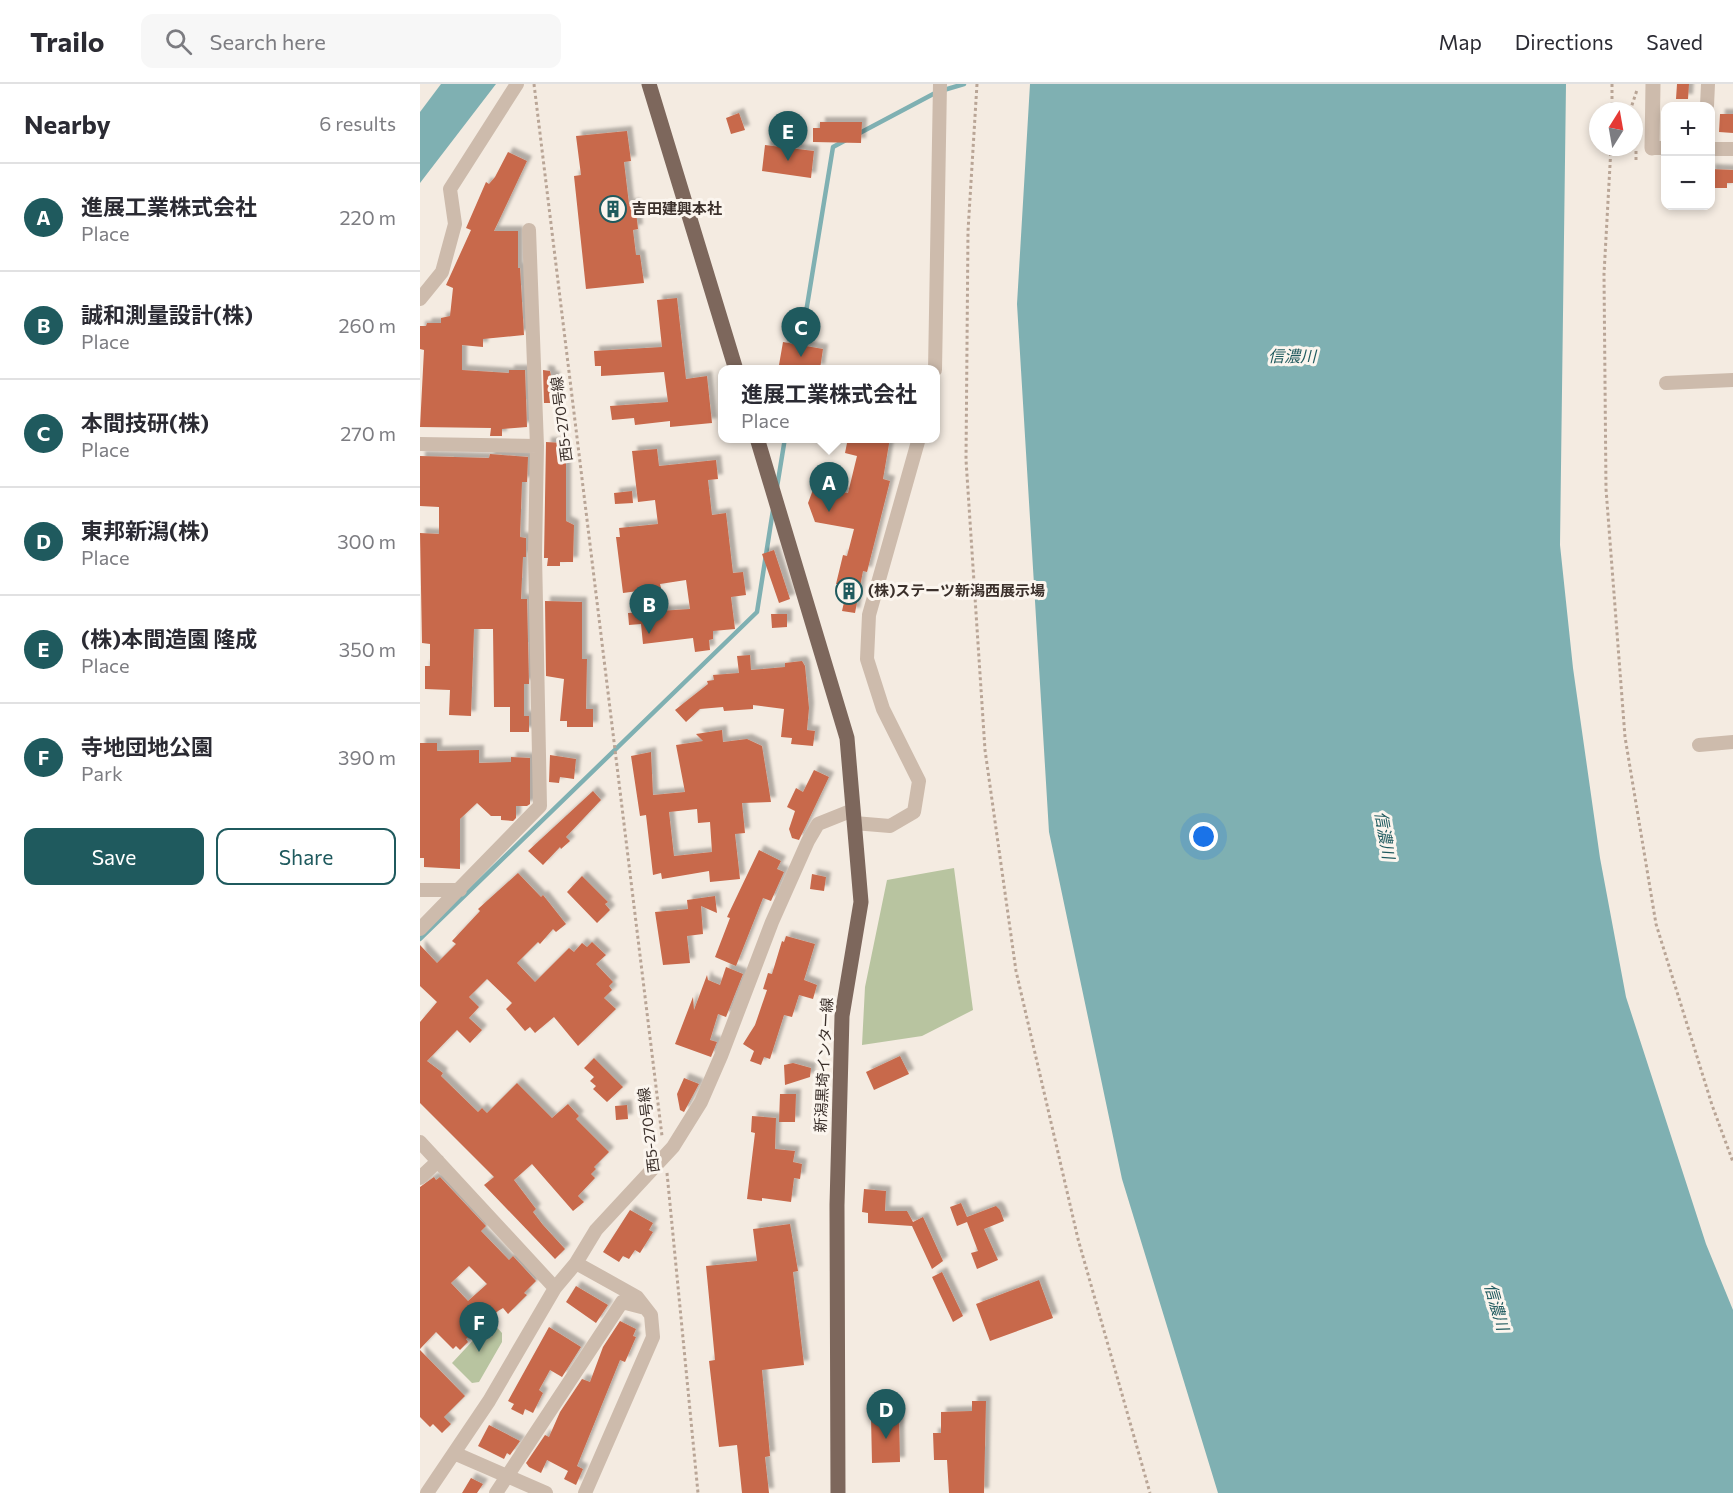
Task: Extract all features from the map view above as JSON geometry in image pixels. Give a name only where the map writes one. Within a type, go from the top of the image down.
[{"type":"main road","points":[[649,84],[735,365]]},
{"type":"main road","name":"新潟黒埼インター線","points":[[758,443],[847,738],[861,902],[842,1016],[837,1205],[838,1493]]},
{"type":"street","points":[[420,299],[442,272],[453,233],[455,224],[450,189],[517,84]]},
{"type":"street","points":[[935,365],[940,84]]},
{"type":"street","points":[[1707,102],[1708,84]]},
{"type":"street","points":[[1646,85],[1659,148]]},
{"type":"street","points":[[1715,149],[1733,148]]},
{"type":"street","points":[[420,929],[540,806],[535,554],[537,446],[530,230]]},
{"type":"street","points":[[1666,383],[1733,380]]},
{"type":"street","points":[[426,1493],[489,1401],[555,1288],[576,1263],[596,1230],[673,1147],[701,1102],[737,1020],[772,922],[808,841],[818,824],[854,817],[890,826],[914,812],[919,781],[883,709],[867,659],[869,615],[918,443]]},
{"type":"street","points":[[420,444],[537,446]]},
{"type":"street","points":[[1699,745],[1733,742]]},
{"type":"street","points":[[420,890],[460,890]]},
{"type":"street","points":[[420,1142],[555,1288]]},
{"type":"street","points":[[420,1178],[438,1161]]},
{"type":"street","points":[[576,1263],[637,1297],[651,1315],[653,1338],[585,1493]]},
{"type":"street","points":[[496,1493],[622,1302],[646,1309]]},
{"type":"street","points":[[454,1453],[546,1493]]},
{"type":"path","name":"西5-270号線","points":[[534,84],[665,1156],[698,1493]]},
{"type":"path","points":[[977,84],[968,231],[966,460],[985,750],[1016,971],[1078,1239],[1150,1493]]},
{"type":"path","points":[[1611,102],[1612,84]]},
{"type":"path","points":[[1636,102],[1646,85]]},
{"type":"path","points":[[1611,156],[1604,274],[1606,489],[1625,738],[1656,924],[1733,1162]]},
{"type":"green space","points":[[954,868],[973,1010],[922,1036],[862,1045],[865,987],[887,880]]},
{"type":"green space","points":[[491,1321],[502,1333],[502,1342],[479,1382],[472,1383],[452,1363]]},
{"type":"water","points":[[441,84],[496,84],[420,183],[420,112]]},
{"type":"water","name":"信濃川","points":[[1030,84],[1566,84],[1560,545],[1573,668],[1600,858],[1626,997],[1706,1244],[1733,1310],[1733,1493],[1218,1493],[1122,1179],[1049,832],[1017,304]]},
{"type":"building","points":[[1677,84],[1689,84],[1688,99],[1676,99]]},
{"type":"building","points":[[739,113],[745,130],[731,134],[726,118]]},
{"type":"building","points":[[1720,114],[1733,114],[1733,133],[1719,132]]},
{"type":"building","points":[[820,122],[862,122],[861,143],[813,142],[813,128],[820,128]]},
{"type":"building","name":"吉田建興本社","points":[[627,131],[631,161],[624,162],[629,204],[635,203],[638,229],[633,230],[636,255],[640,255],[644,283],[586,289],[574,176],[581,175],[576,136]]},
{"type":"building","points":[[765,145],[814,151],[811,178],[762,171]]},
{"type":"building","points":[[508,152],[527,161],[494,231],[518,231],[518,268],[520,268],[524,335],[483,339],[483,347],[462,345],[462,370],[509,373],[509,370],[525,370],[527,427],[502,429],[502,436],[490,436],[491,428],[420,427],[424,350],[420,349],[420,326],[426,326],[427,323],[441,323],[441,318],[450,316],[453,288],[446,285],[471,230],[466,228],[486,182],[489,184],[495,177]]},
{"type":"building","points":[[1715,169],[1733,170],[1733,183],[1727,183],[1727,188],[1715,188]]},
{"type":"building","points":[[677,298],[686,379],[707,376],[712,423],[670,427],[670,421],[635,425],[634,418],[612,420],[610,406],[668,402],[664,372],[601,376],[601,366],[595,366],[594,351],[662,347],[657,300]]},
{"type":"building","points":[[783,342],[823,349],[821,365],[779,365]]},
{"type":"building","points":[[543,370],[550,371],[551,376],[555,376],[553,403],[544,403]]},
{"type":"building","points":[[546,442],[562,443],[561,460],[566,460],[566,521],[574,525],[573,562],[560,562],[560,566],[547,566],[548,558],[544,558]]},
{"type":"building","points":[[847,443],[889,443],[883,479],[890,481],[867,572],[863,571],[855,613],[842,611],[845,598],[838,597],[840,584],[836,584],[843,555],[847,556],[854,529],[815,522],[808,503],[814,487],[848,493],[857,456],[845,453]]},
{"type":"building","points":[[657,449],[659,466],[716,460],[718,479],[708,480],[712,515],[726,513],[733,573],[743,572],[746,595],[731,597],[735,629],[713,631],[713,639],[709,640],[710,650],[695,652],[693,638],[643,644],[641,624],[629,625],[628,613],[690,609],[686,580],[660,584],[661,588],[623,593],[616,537],[620,537],[619,528],[658,524],[655,500],[638,502],[632,451]]},
{"type":"building","points":[[490,454],[528,457],[527,482],[522,482],[520,537],[526,538],[521,599],[527,599],[529,684],[524,684],[524,716],[529,716],[529,732],[510,732],[510,707],[494,707],[493,629],[474,629],[471,716],[449,715],[450,690],[425,689],[425,666],[430,666],[430,644],[422,643],[420,533],[439,534],[439,507],[420,506],[420,456],[489,458]]},
{"type":"building","points":[[632,491],[633,503],[615,504],[614,493]]},
{"type":"building","points":[[774,550],[790,599],[779,603],[762,554]]},
{"type":"building","points":[[545,601],[582,602],[582,659],[587,659],[586,709],[593,709],[593,727],[567,727],[567,721],[560,721],[564,679],[546,676]]},
{"type":"building","points":[[771,614],[787,614],[787,627],[772,628]]},
{"type":"building","points":[[750,655],[751,670],[785,667],[785,663],[802,661],[805,666],[809,708],[807,730],[815,731],[813,746],[791,744],[792,738],[781,737],[784,709],[753,705],[753,709],[724,711],[723,707],[700,709],[686,722],[675,710],[708,684],[707,681],[714,680],[713,675],[739,673],[737,656]]},
{"type":"building","points":[[722,730],[723,742],[747,739],[762,746],[771,802],[742,803],[745,833],[735,834],[740,879],[710,882],[709,871],[662,879],[661,873],[653,875],[646,815],[640,816],[631,756],[651,752],[653,795],[685,792],[676,745],[703,741],[696,734]],"holes":[[[697,809],[698,823],[710,822],[712,852],[674,856],[669,812]]]},
{"type":"building","points":[[420,743],[437,743],[437,751],[479,750],[479,763],[511,762],[511,757],[530,758],[530,804],[516,806],[516,818],[513,821],[501,820],[501,816],[491,816],[477,803],[460,819],[460,869],[424,867],[424,858],[420,858]]},
{"type":"building","points":[[550,755],[576,759],[574,779],[560,777],[559,783],[549,782]]},
{"type":"building","points":[[814,770],[829,777],[799,840],[792,838],[789,829],[795,811],[787,807],[796,788],[803,792]]},
{"type":"building","points":[[593,791],[601,800],[566,837],[570,841],[561,849],[560,847],[543,865],[528,851]]},
{"type":"building","points":[[759,850],[781,861],[777,869],[784,872],[771,901],[763,898],[736,966],[715,957],[730,918],[727,917]]},
{"type":"building","points":[[518,873],[541,897],[543,895],[566,924],[556,932],[553,929],[540,944],[538,942],[517,963],[535,982],[569,948],[574,952],[582,943],[587,947],[592,942],[606,955],[596,964],[613,982],[609,986],[612,990],[604,998],[616,1009],[578,1046],[554,1017],[535,1033],[530,1027],[525,1031],[506,1009],[512,1003],[487,979],[469,997],[479,1007],[469,1018],[482,1030],[470,1043],[457,1030],[427,1061],[443,1073],[441,1076],[478,1112],[482,1108],[487,1113],[517,1083],[552,1118],[568,1104],[579,1116],[576,1119],[609,1152],[594,1167],[596,1169],[591,1174],[595,1178],[578,1196],[584,1202],[573,1211],[532,1164],[514,1180],[536,1209],[533,1212],[565,1249],[555,1259],[484,1185],[494,1177],[420,1103],[420,1022],[437,1002],[420,986],[420,945],[437,963],[456,944],[452,941],[480,911],[478,909]]},
{"type":"building","points":[[812,874],[826,877],[824,891],[810,889]]},
{"type":"building","points":[[582,876],[608,902],[605,904],[610,910],[597,923],[567,892]]},
{"type":"building","points":[[715,896],[717,913],[701,906],[703,934],[687,936],[690,963],[663,965],[655,912],[688,909],[687,900]]},
{"type":"building","points":[[786,936],[815,944],[804,980],[817,985],[813,999],[799,995],[792,1017],[784,1015],[770,1059],[764,1057],[761,1065],[750,1061],[754,1051],[743,1044],[755,1025],[767,990],[763,989],[768,973],[772,974],[782,941],[784,942]]},
{"type":"building","points":[[726,967],[743,974],[726,1017],[718,1014],[710,1040],[717,1042],[711,1057],[675,1044],[693,997],[694,1010],[707,975],[708,980],[720,985]]},
{"type":"building","points":[[900,1056],[909,1074],[874,1090],[866,1072]]},
{"type":"building","points":[[594,1058],[623,1087],[607,1102],[593,1089],[596,1086],[590,1081],[594,1077],[584,1068]]},
{"type":"building","points":[[793,1063],[811,1068],[810,1077],[785,1085],[784,1065]]},
{"type":"building","points":[[684,1078],[699,1084],[684,1112],[680,1110],[677,1094]]},
{"type":"building","points":[[780,1094],[796,1094],[795,1122],[779,1122]]},
{"type":"building","points":[[627,1105],[628,1119],[616,1120],[615,1106]]},
{"type":"building","points":[[752,1116],[776,1118],[775,1149],[795,1151],[793,1162],[802,1164],[800,1179],[794,1178],[791,1202],[762,1198],[762,1201],[747,1199],[755,1133],[751,1132]]},
{"type":"building","points":[[434,1177],[436,1180],[440,1177],[486,1226],[481,1231],[509,1260],[513,1256],[536,1281],[524,1293],[527,1295],[508,1314],[503,1308],[498,1311],[466,1339],[468,1342],[460,1350],[456,1346],[453,1349],[436,1332],[420,1349],[420,1187]],"holes":[[[469,1266],[487,1284],[468,1301],[451,1283]]]},
{"type":"building","points":[[864,1189],[886,1191],[885,1211],[907,1211],[913,1222],[923,1217],[943,1261],[932,1269],[912,1226],[868,1223],[868,1213],[862,1212]]},
{"type":"building","points":[[961,1203],[967,1217],[996,1206],[1000,1210],[1004,1221],[984,1229],[998,1260],[977,1269],[971,1253],[978,1251],[967,1222],[957,1226],[950,1207]]},
{"type":"building","points":[[630,1210],[653,1223],[649,1230],[653,1232],[640,1253],[635,1250],[629,1259],[623,1256],[619,1262],[603,1252]]},
{"type":"building","points":[[790,1224],[798,1271],[793,1272],[804,1365],[762,1370],[770,1456],[765,1457],[769,1493],[742,1493],[737,1445],[719,1447],[709,1361],[715,1360],[706,1266],[757,1261],[753,1229]]},
{"type":"building","points":[[942,1272],[963,1316],[953,1322],[932,1277]]},
{"type":"building","points":[[1039,1280],[1053,1318],[990,1341],[976,1304]]},
{"type":"building","points":[[576,1286],[608,1305],[596,1323],[566,1302]]},
{"type":"building","points":[[620,1321],[636,1329],[633,1336],[636,1337],[625,1362],[620,1360],[577,1466],[583,1469],[576,1485],[564,1479],[568,1471],[547,1460],[541,1473],[529,1467],[526,1463],[545,1435],[549,1437],[560,1412],[582,1379],[590,1382],[603,1347]]},
{"type":"building","points":[[549,1327],[581,1347],[562,1377],[550,1370],[539,1390],[543,1393],[533,1413],[525,1409],[523,1415],[511,1409],[514,1404],[508,1401]]},
{"type":"building","points":[[420,1350],[465,1396],[444,1417],[451,1424],[442,1433],[433,1424],[430,1427],[420,1417]]},
{"type":"building","points":[[972,1401],[986,1401],[984,1493],[949,1493],[947,1460],[934,1460],[933,1433],[941,1433],[941,1412],[972,1411]]},
{"type":"building","points":[[899,1416],[900,1462],[872,1463],[871,1417]]},
{"type":"building","points":[[489,1425],[520,1441],[510,1455],[507,1453],[504,1459],[478,1446]]},
{"type":"building","points":[[471,1478],[483,1484],[477,1493],[462,1493]]},
{"type":"waterway","points":[[856,135],[937,92],[964,84]]},
{"type":"waterway","points":[[800,349],[833,147],[846,140]]},
{"type":"waterway","points":[[777,487],[784,443]]},
{"type":"waterway","points":[[420,939],[757,612],[773,510]]},
{"type":"place","name":"(株)本間造園 隆成","points":[[788,161]]},
{"type":"place","name":"吉田建興本社","points":[[613,209]]},
{"type":"place","name":"本間技研(株)","points":[[801,357]]},
{"type":"place","name":"進展工業株式会社","points":[[829,512]]},
{"type":"place","name":"(株)ステーツ新潟西展示場","points":[[849,591]]},
{"type":"place","name":"誠和測量設計(株)","points":[[649,634]]},
{"type":"place","name":"寺地団地公園","points":[[479,1352]]},
{"type":"place","name":"東邦新潟(株)","points":[[886,1439]]}]
